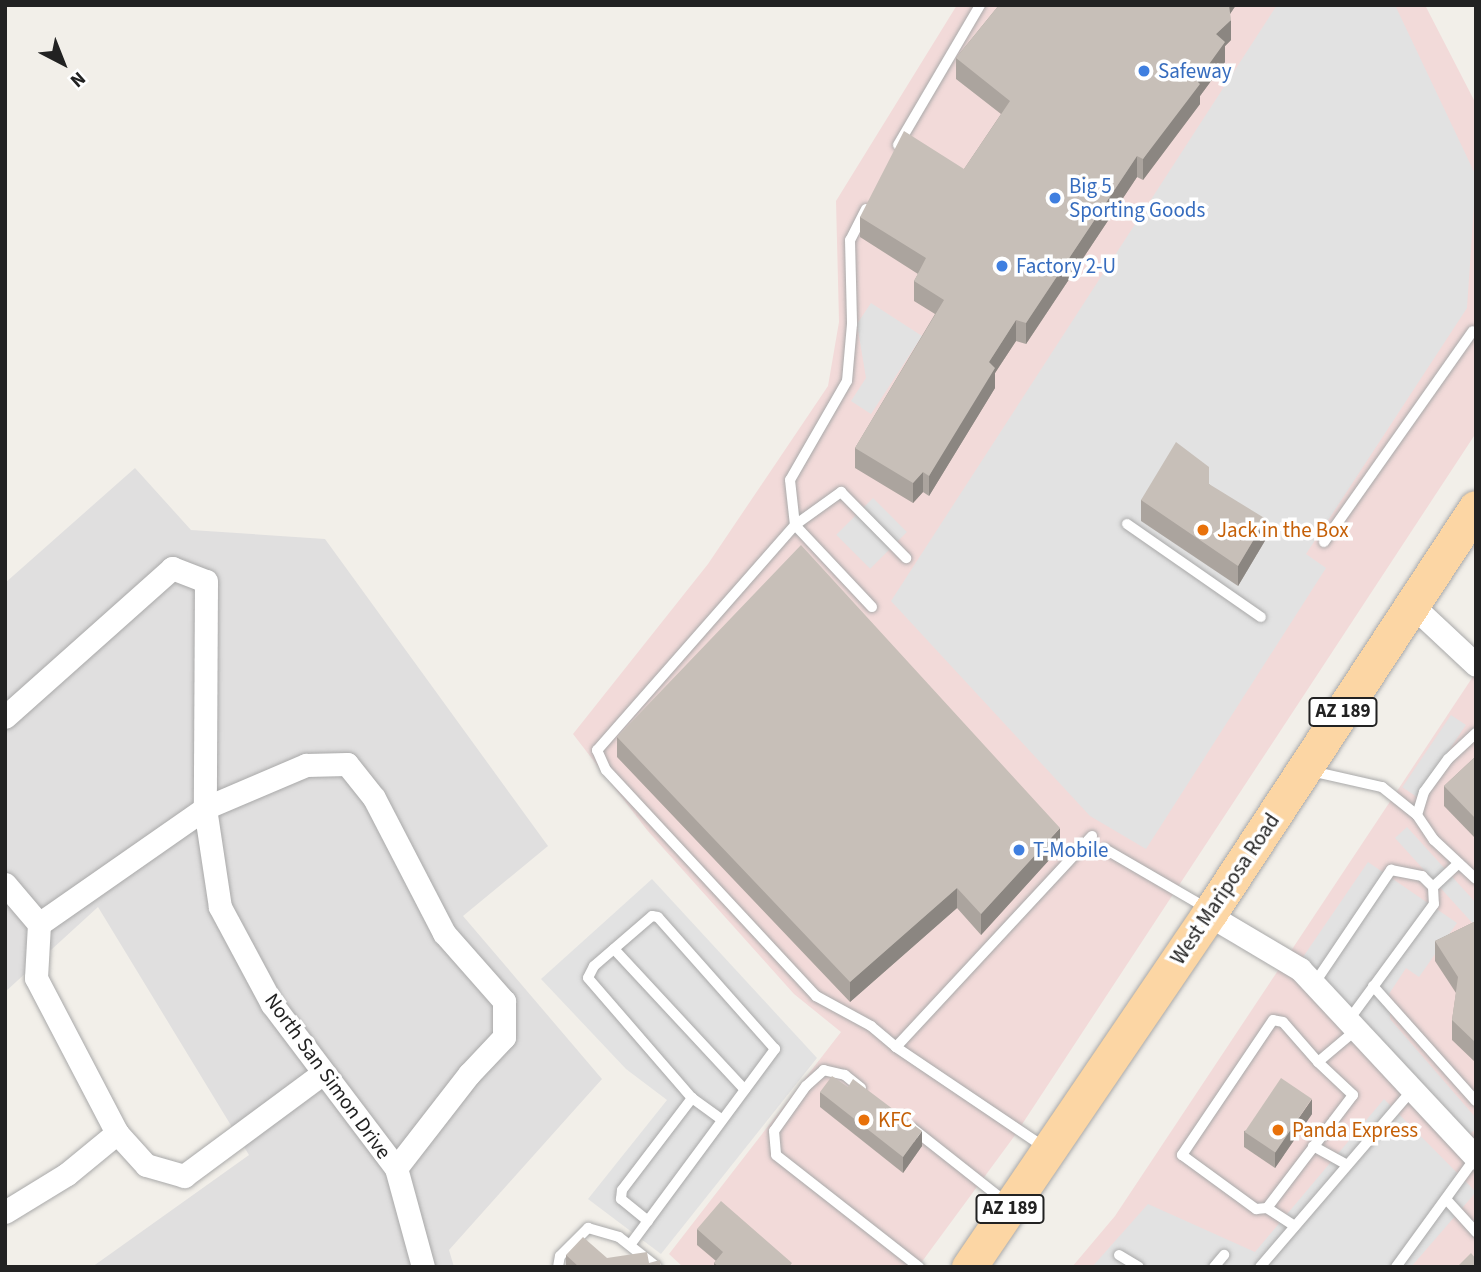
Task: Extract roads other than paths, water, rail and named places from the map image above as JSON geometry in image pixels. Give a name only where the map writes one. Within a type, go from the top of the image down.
[{"type":"main road","name":"West Mariposa Road","points":[[969,1267],[1210,913],[1476,508]]},
{"type":"street","name":"North San Simon Drive","points":[[5,718],[172,568],[206,581],[205,808],[220,906],[272,1004],[322,1074],[396,1168],[423,1267]]},
{"type":"street","points":[[1413,606],[1476,665]]},
{"type":"street","points":[[39,924],[205,808],[306,765],[347,764],[373,798],[444,933],[504,1002],[504,1037],[468,1074],[396,1168]]},
{"type":"street","points":[[5,884],[39,924],[36,978],[117,1133],[146,1165],[184,1176],[322,1074]]},
{"type":"street","points":[[1210,913],[1300,969],[1476,1158]]},
{"type":"street","points":[[5,1212],[67,1174],[117,1133]]},
{"type":"lane","points":[[894,153],[980,5]]},
{"type":"lane","points":[[869,203],[850,240],[852,324],[847,381],[790,480],[795,525],[872,607]]},
{"type":"lane","points":[[1324,542],[1473,331]]},
{"type":"lane","points":[[906,558],[841,492],[795,525],[611,729],[597,750],[606,770],[816,996],[871,1026],[896,1047],[1050,1151]]},
{"type":"lane","points":[[1127,524],[1261,617]]},
{"type":"lane","points":[[1417,815],[1424,792],[1448,759],[1476,733]]},
{"type":"lane","points":[[1304,770],[1382,787],[1417,815],[1459,863],[1476,878]]},
{"type":"lane","points":[[896,1047],[1092,836]]},
{"type":"lane","points":[[1105,849],[1210,913]]},
{"type":"lane","points":[[1433,887],[1459,863]]},
{"type":"lane","points":[[1314,984],[1391,870],[1422,876],[1433,887],[1434,904],[1373,986],[1352,1025],[1318,1062]]},
{"type":"lane","points":[[630,1245],[775,1049],[658,917],[652,916],[594,965],[589,978],[692,1098],[721,1119]]},
{"type":"lane","points":[[614,949],[745,1090]]},
{"type":"lane","points":[[1373,986],[1476,1101]]},
{"type":"lane","points":[[1267,1208],[1353,1095],[1318,1062],[1283,1022],[1273,1020],[1182,1155],[1256,1209],[1267,1208],[1295,1226]]},
{"type":"lane","points":[[876,1100],[845,1075],[824,1070],[806,1086],[774,1131],[776,1155],[919,1267]]},
{"type":"lane","points":[[1259,1267],[1413,1089]]},
{"type":"lane","points":[[648,1221],[621,1199],[622,1190],[692,1098]]},
{"type":"lane","points":[[897,1116],[1012,1207]]},
{"type":"lane","points":[[1313,1146],[1347,1165]]},
{"type":"lane","points":[[1396,1267],[1476,1158]]},
{"type":"lane","points":[[1446,1199],[1476,1232]]},
{"type":"lane","points":[[558,1267],[560,1255],[588,1228],[619,1237],[657,1267]]},
{"type":"lane","points":[[1119,1255],[1139,1267]]},
{"type":"lane","points":[[1214,1267],[1224,1255]]},
{"type":"place","name":"Safeway","points":[[1144,71]]},
{"type":"place","name":"Big 5 Sporting Goods","points":[[1055,198]]},
{"type":"place","name":"Factory 2-U","points":[[1002,266]]},
{"type":"place","name":"Jack in the Box","points":[[1203,530]]},
{"type":"place","name":"T-Mobile","points":[[1019,850]]},
{"type":"place","name":"KFC","points":[[864,1120]]},
{"type":"place","name":"Panda Express","points":[[1278,1130]]}]
